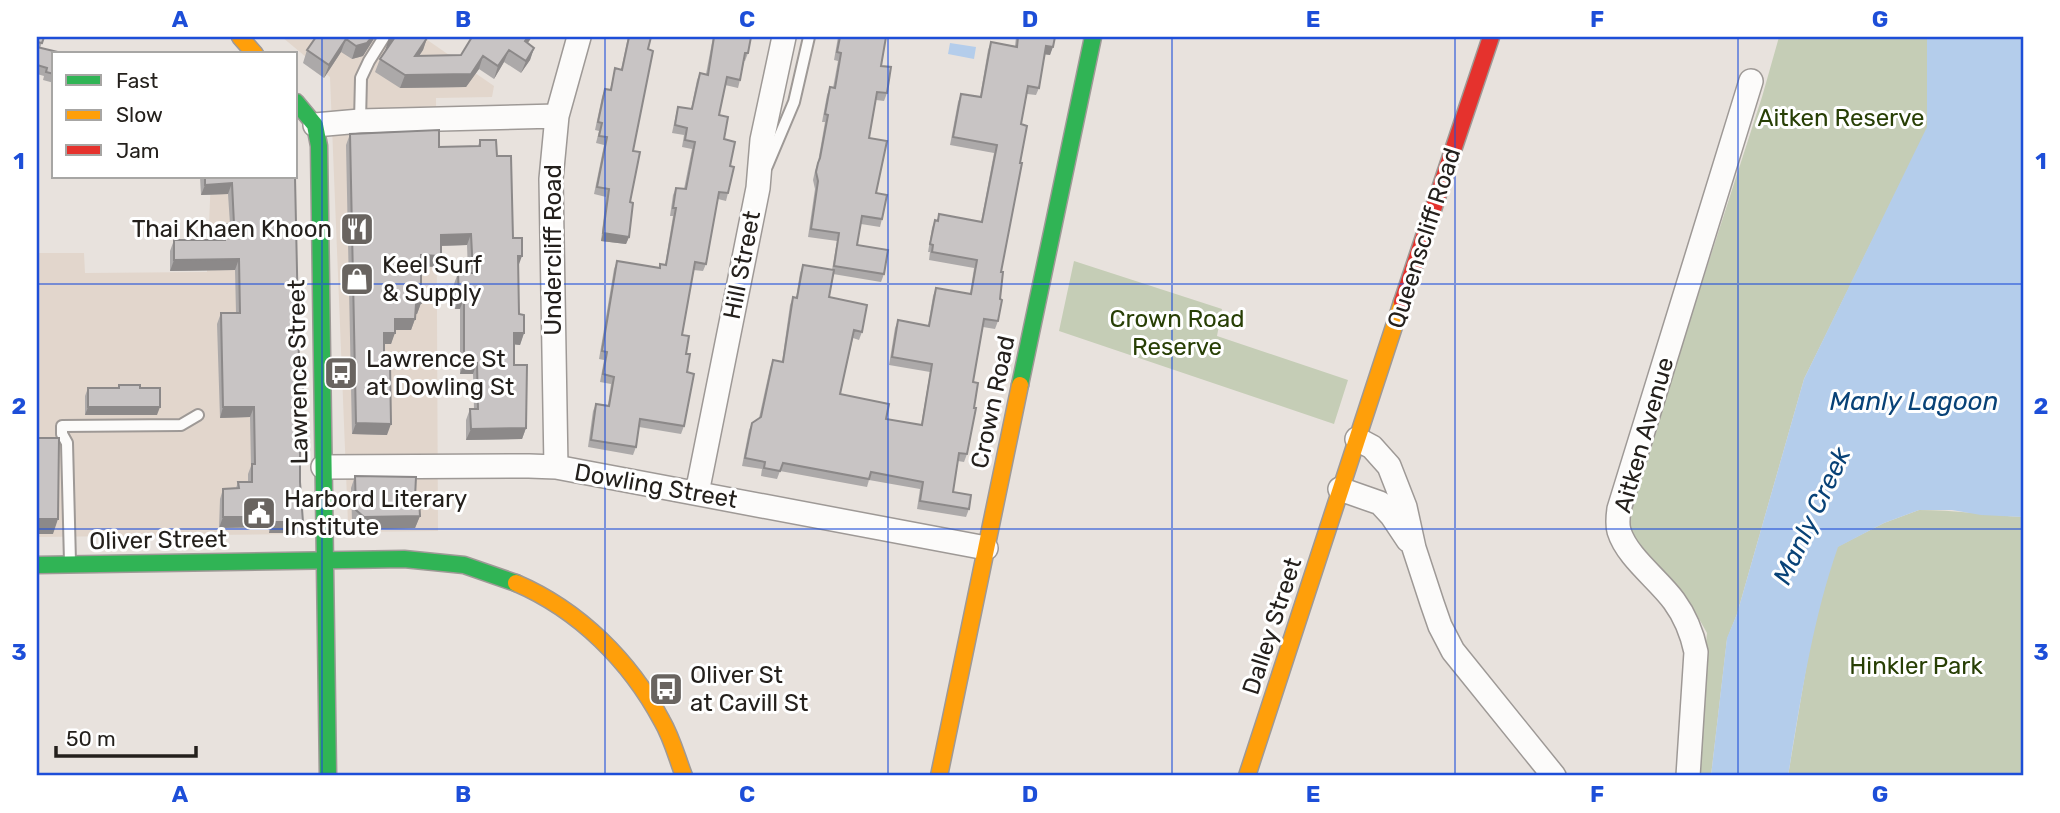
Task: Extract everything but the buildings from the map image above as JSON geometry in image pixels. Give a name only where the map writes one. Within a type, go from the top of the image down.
[{"type":"main road","points":[[240,37],[253,52]]},
{"type":"main road","name":"Crown Road","points":[[939,776],[1093,37]]},
{"type":"main road","name":"Queenscliff Road","points":[[1340,489],[1491,37]]},
{"type":"main road","points":[[298,105],[316,130]]},
{"type":"main road","name":"Lawrence Street","points":[[316,130],[328,776]]},
{"type":"main road","name":"Dalley Street","points":[[1247,776],[1340,489]]},
{"type":"main road","name":"Oliver Street","points":[[37,565],[384,558],[461,564],[514,581],[559,605],[588,627],[633,674],[664,724],[684,776]]},
{"type":"street","name":"Undercliff Road","points":[[556,467],[551,179],[557,116],[579,37]]},
{"type":"street","name":"Hill Street","points":[[697,493],[758,188],[762,140],[785,37]]},
{"type":"street","name":"Aitken Avenue","points":[[1688,776],[1696,652],[1694,642],[1691,631],[1673,600],[1625,544],[1618,528],[1619,509],[1751,81]]},
{"type":"street","points":[[316,130],[360,121],[557,116]]},
{"type":"street","points":[[1357,439],[1372,447],[1389,466],[1405,508],[1414,548],[1440,626],[1453,651],[1554,776]]},
{"type":"street","name":"Dowling Street","points":[[323,467],[556,467],[986,548]]},
{"type":"street","points":[[1340,489],[1380,503],[1414,548]]},
{"type":"lane","points":[[360,121],[361,78],[384,37]]},
{"type":"lane","points":[[758,188],[794,102],[808,37]]},
{"type":"lane","points":[[70,565],[67,443],[62,434],[62,426],[181,425],[198,415]]},
{"type":"shaded area","points":[[282,37],[423,37],[494,86],[492,97],[436,98],[438,531],[357,532],[348,523],[330,77]]},
{"type":"shaded area","points":[[211,178],[293,178],[300,534],[37,537],[37,253],[84,253],[85,273],[207,272]]},
{"type":"green space","name":"Aitken Reserve","points":[[1779,37],[1927,37],[1928,127],[1804,379],[1737,614],[1727,639],[1711,776],[1694,776],[1707,633],[1689,601],[1629,532],[1625,521]]},
{"type":"green space","name":"Crown Road Reserve","points":[[1074,261],[1222,309],[1217,336],[1348,380],[1334,424],[1059,331]]},
{"type":"green space","name":"Hinkler Park","points":[[1919,510],[2023,517],[2023,776],[1788,776],[1808,656],[1821,597],[1837,547],[1884,523]]},
{"type":"water","name":"Manly Lagoon","points":[[1927,37],[2023,37],[2023,517],[1981,515],[1952,510],[1919,510],[1884,523],[1838,547],[1814,632],[1788,776],[1711,776],[1727,638],[1737,614],[1804,379],[1927,127]]},
{"type":"water","points":[[950,43],[976,47],[974,59],[948,54]]},
{"type":"traffic: fast","points":[[1020,385],[1093,37]]},
{"type":"traffic: fast","points":[[298,104],[315,125],[319,146],[328,776]]},
{"type":"traffic: fast","points":[[37,565],[404,559],[464,565],[516,583]]},
{"type":"traffic: slow","points":[[240,37],[253,52]]},
{"type":"traffic: slow","points":[[1247,776],[1402,302]]},
{"type":"traffic: slow","points":[[939,776],[1020,385]]},
{"type":"traffic: slow","points":[[516,583],[561,608],[601,640],[618,658],[635,678],[662,721],[684,776]]},
{"type":"traffic: jam","points":[[1402,302],[1491,37]]},
{"type":"place","name":"Thai Khaen Khoon","points":[[357,229]]},
{"type":"place","name":"Keel Surf & Supply","points":[[357,279]]},
{"type":"place","name":"Lawrence St at Dowling St","points":[[341,373]]},
{"type":"place","name":"Harbord Literary Institute","points":[[259,513]]},
{"type":"place","name":"Oliver St at Cavill St","points":[[666,689]]},
{"type":"water label","name":"Manly Creek","points":[[1812,516]]}]
